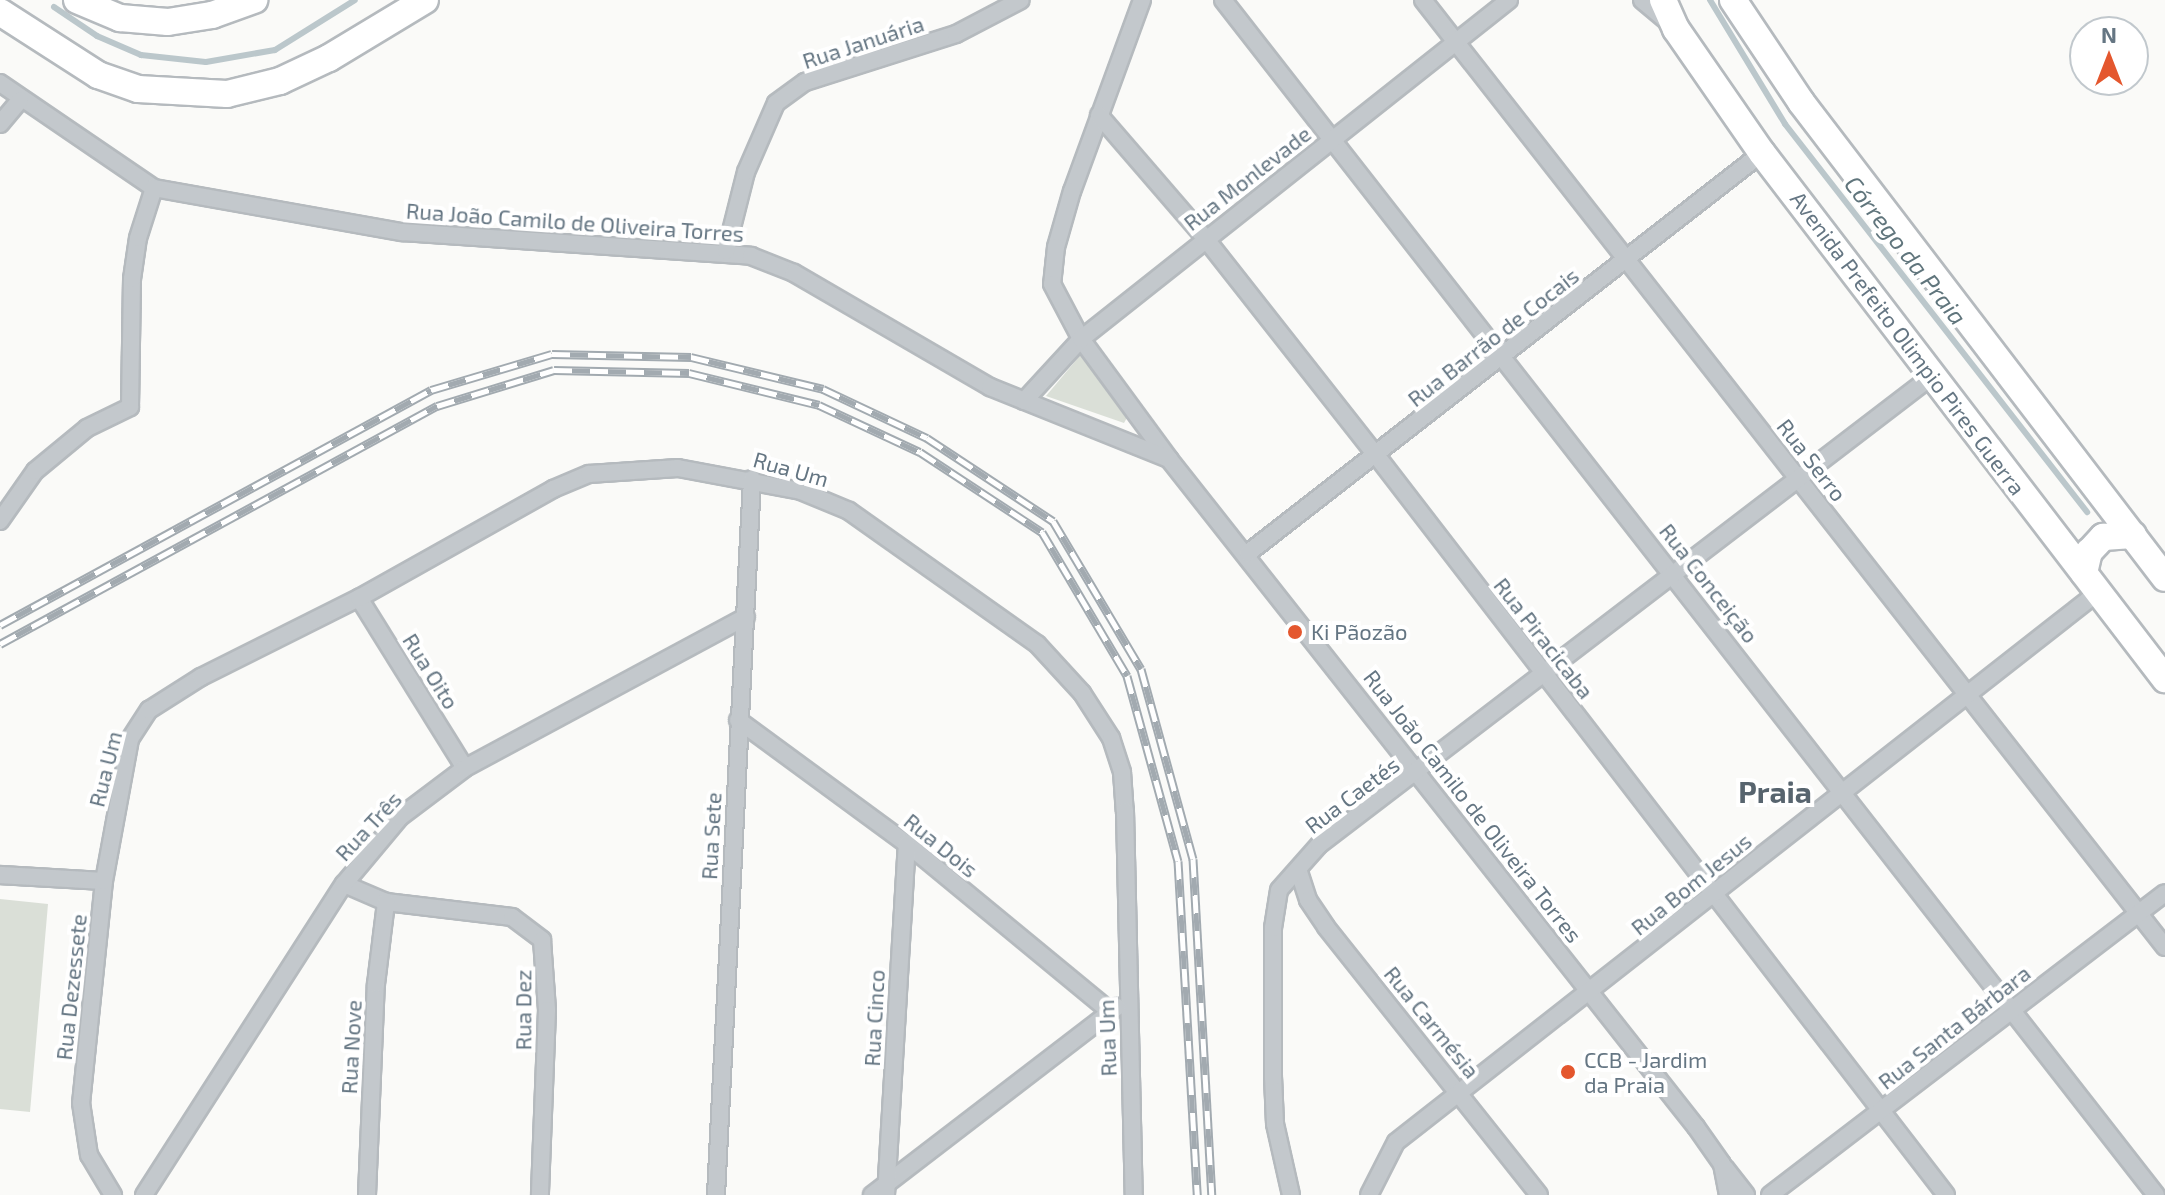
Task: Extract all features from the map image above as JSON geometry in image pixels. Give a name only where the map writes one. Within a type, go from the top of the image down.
[{"type":"main road","points":[[77,0],[120,18],[168,22],[212,15],[254,0]]},
{"type":"main road","points":[[0,12],[98,75],[138,89],[227,94],[280,81],[329,58],[425,0]]},
{"type":"main road","name":"Avenida Prefeito Olimpio Pires Guerra","points":[[1663,0],[1676,29],[1762,153],[2165,679]]},
{"type":"main road","points":[[1733,0],[1801,102],[2165,578]]},
{"type":"main road","points":[[2090,583],[2089,552],[2103,537],[2133,535]]},
{"type":"main road","points":[[2138,647],[2165,653]]},
{"type":"street","name":"Rua Januária","points":[[726,251],[746,172],[776,103],[805,82],[956,34],[1021,0]]},
{"type":"street","points":[[1142,0],[1099,115],[1056,247],[1052,284],[1081,339],[1169,459]]},
{"type":"street","name":"Rua Conceição","points":[[1223,0],[1334,138],[1501,358],[1675,574],[2009,1010],[2156,1195]]},
{"type":"street","name":"Rua Serro","points":[[1423,0],[2165,947]]},
{"type":"street","name":"Rua Monlevade","points":[[1024,401],[1081,339],[1509,0]]},
{"type":"street","points":[[1642,0],[1676,29]]},
{"type":"street","name":"Rua João Camilo de Oliveira Torres","points":[[0,83],[20,100],[154,188],[402,232],[726,251],[794,273],[1024,401],[1169,459],[1248,553],[1417,774],[1592,991],[1722,1164],[1728,1195]]},
{"type":"street","points":[[0,124],[20,100]]},
{"type":"street","name":"Rua Piracicaba","points":[[1099,115],[1205,238],[1376,455],[1946,1195]]},
{"type":"street","name":"Rua Barrão de Cocais","points":[[1248,553],[1762,153]]},
{"type":"street","points":[[0,521],[35,471],[87,428],[130,407],[132,279],[138,238],[154,188]]},
{"type":"street","name":"Rua Caetés","points":[[1291,1195],[1275,1124],[1273,928],[1279,890],[1299,872],[1319,845],[1417,774],[1931,377]]},
{"type":"street","name":"Rua Um","points":[[104,881],[130,739],[149,710],[201,677],[359,598],[539,496],[589,474],[678,468],[752,479],[849,511],[1037,644],[1082,693],[1111,738],[1122,772],[1134,1195]]},
{"type":"street","name":"Rua Sete","points":[[716,1195],[752,479]]},
{"type":"street","name":"Rua Bom Jesus","points":[[1369,1195],[1396,1142],[1966,694],[2090,583]]},
{"type":"street","name":"Rua Oito","points":[[359,598],[465,768]]},
{"type":"street","name":"Rua Três","points":[[144,1195],[344,884],[400,817],[465,768],[746,617]]},
{"type":"street","name":"Rua Dois","points":[[738,720],[907,844],[1111,1012]]},
{"type":"street","name":"Rua Cinco","points":[[886,1189],[907,844]]},
{"type":"street","name":"Rua Carmésia","points":[[1299,872],[1308,900],[1326,927],[1460,1091],[1539,1195]]},
{"type":"street","points":[[0,875],[104,881]]},
{"type":"street","name":"Rua Dezessete","points":[[104,881],[81,1103],[89,1155],[113,1195]]},
{"type":"street","name":"Rua Dez","points":[[344,884],[386,902],[512,917],[530,927],[542,940],[547,1010],[540,1195]]},
{"type":"street","name":"Rua Santa Bárbara","points":[[1770,1195],[2165,893]]},
{"type":"street","name":"Rua Nove","points":[[367,1195],[376,984],[386,902]]},
{"type":"street","points":[[872,1195],[886,1189],[1128,999]]},
{"type":"street","points":[[1722,1164],[1746,1195]]},
{"type":"shaded area","points":[[1083,352],[1128,416],[1124,423],[1046,396]]},
{"type":"shaded area","points":[[0,899],[48,904],[30,1112],[0,1109]]},
{"type":"waterway","name":"Córrego da Praia","points":[[54,7],[97,36],[141,55],[206,62],[275,50],[355,0]]},
{"type":"waterway","name":"Córrego da Praia","points":[[1710,0],[1785,124],[2087,512]]},
{"type":"railway","points":[[0,625],[431,390],[552,354],[691,357],[823,389],[927,438],[1053,521],[1141,669],[1193,859],[1212,1195]]},
{"type":"railway","points":[[0,644],[437,406],[554,370],[689,373],[819,405],[920,452],[1042,532],[1127,676],[1178,861],[1197,1195]]},
{"type":"place","name":"Ki Pãozão","points":[[1295,632]]},
{"type":"place","name":"CCB - Jardim da Praia","points":[[1568,1072]]},
{"type":"district","name":"Praia","points":[[1775,791]]}]
